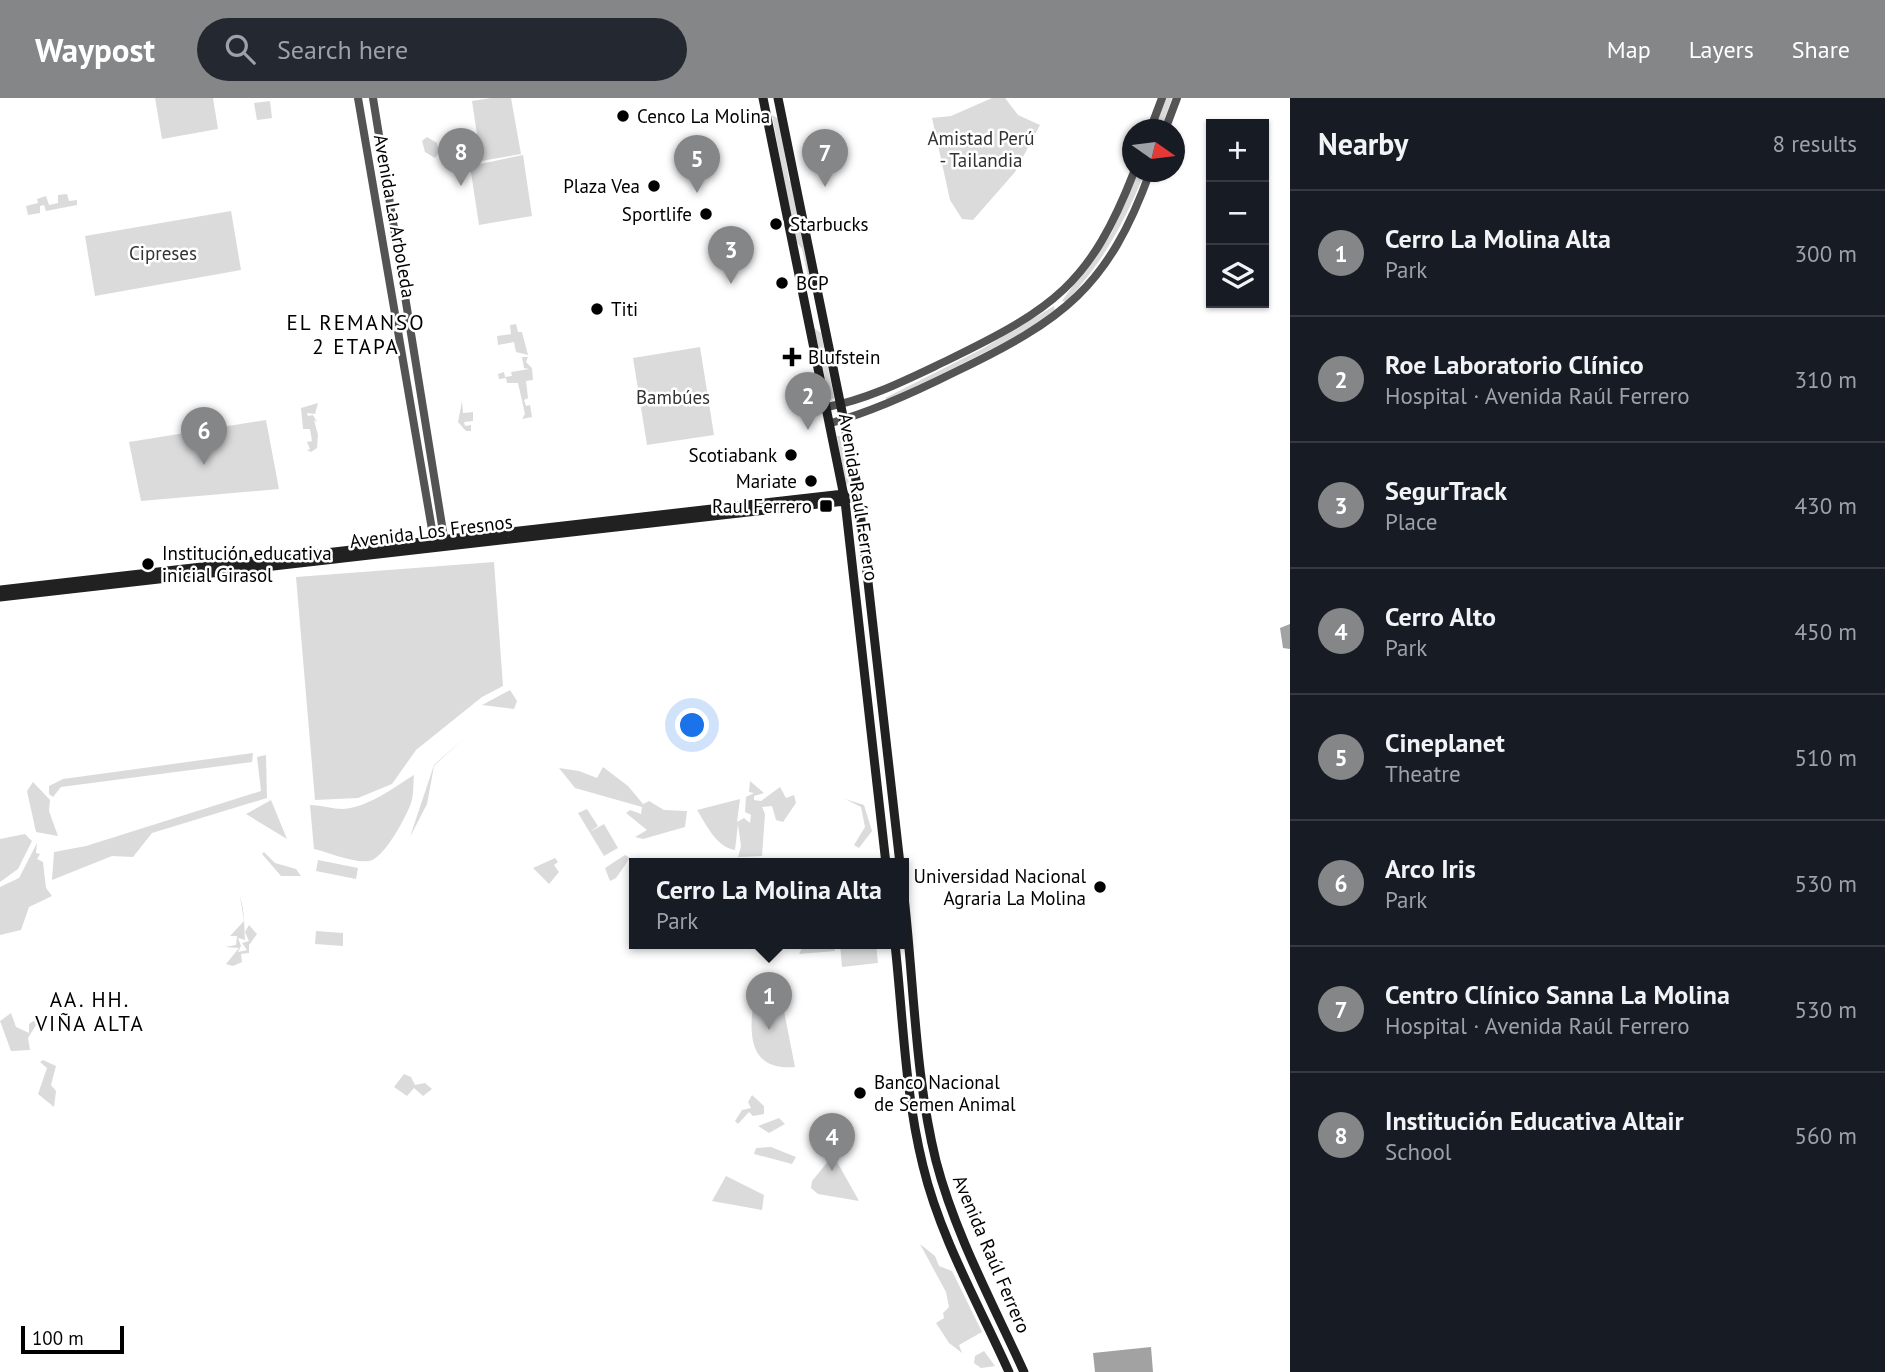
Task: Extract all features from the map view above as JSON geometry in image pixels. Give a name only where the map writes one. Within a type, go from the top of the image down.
[{"type":"main road","name":"Avenida Raúl Ferrero","points":[[764,98],[845,498],[885,858]]},
{"type":"main road","name":"Avenida Raúl Ferrero","points":[[778,98],[857,485],[899,858]]},
{"type":"main road","points":[[804,288],[818,287]]},
{"type":"main road","points":[[834,441],[840,432],[850,444]]},
{"type":"main road","points":[[845,498],[853,496],[857,485]]},
{"type":"main road","name":"Avenida Los Fresnos","points":[[0,597],[845,498]]},
{"type":"main road","name":"Avenida Los Fresnos","points":[[0,590],[440,544]]},
{"type":"main road","points":[[857,596],[865,600],[870,594]]},
{"type":"main road","name":"Avenida Raúl Ferrero","points":[[909,944],[926,1105],[936,1161],[946,1194],[1024,1372]]},
{"type":"main road","name":"Avenida Raúl Ferrero","points":[[896,949],[917,1138],[923,1168],[940,1218],[1009,1372]]},
{"type":"street","name":"Avenida La Arboleda","points":[[358,98],[440,544]]},
{"type":"street","name":"Avenida La Arboleda","points":[[373,98],[440,544]]},
{"type":"street","points":[[1154,119],[1162,98]]},
{"type":"street","points":[[1169,119],[1177,98]]},
{"type":"street","points":[[827,407],[878,391],[994,338],[1026,321],[1056,299],[1103,241],[1130,182]]},
{"type":"street","points":[[831,423],[882,405],[1000,351],[1065,310],[1101,270],[1116,248],[1146,182]]},
{"type":"street","points":[[878,391],[882,405]]},
{"type":"green space","points":[[155,98],[213,98],[218,129],[162,139]]},
{"type":"green space","points":[[511,98],[521,154],[481,161],[472,101]]},
{"type":"green space","name":"Amistad Perú - Tailandia","points":[[992,98],[1005,98],[1018,115],[1040,125],[1015,172],[973,220],[962,219],[950,200],[932,118],[951,116]]},
{"type":"green space","points":[[1165,98],[1172,98],[1165,119],[1157,119]]},
{"type":"green space","points":[[270,101],[272,118],[257,120],[254,103]]},
{"type":"green space","points":[[772,115],[779,119],[789,180],[795,188],[813,285],[810,286],[802,249],[795,240]]},
{"type":"green space","points":[[427,137],[437,143],[439,152],[435,158],[425,152],[422,141]]},
{"type":"green space","points":[[523,155],[532,216],[479,225],[470,166]]},
{"type":"green space","points":[[1133,182],[1141,182],[1112,241],[1079,287],[1066,302],[1062,301],[1112,232]]},
{"type":"green space","points":[[67,194],[69,201],[77,200],[77,205],[46,211],[44,205],[40,206],[40,213],[28,215],[26,206],[38,203],[37,199],[46,196],[49,205],[58,203],[58,195]]},
{"type":"green space","name":"Cipreses","points":[[231,211],[241,270],[95,296],[85,236]]},
{"type":"green space","points":[[1054,306],[1055,311],[1033,328],[896,397],[888,400],[885,398],[982,349]]},
{"type":"green space","points":[[516,324],[518,332],[522,332],[528,355],[516,352],[514,342],[498,345],[497,336],[511,334],[510,325]]},
{"type":"green space","points":[[814,328],[821,333],[834,398],[830,400]]},
{"type":"green space","name":"Bambúes","points":[[700,347],[714,435],[647,445],[633,358]]},
{"type":"green space","points":[[522,357],[528,357],[526,362],[532,368],[533,380],[526,381],[528,398],[524,400],[526,406],[530,405],[532,417],[522,419],[525,414],[518,383],[507,383],[506,378],[499,379],[498,374],[504,372],[505,377],[512,376],[511,372],[529,369],[524,368]]},
{"type":"green space","points":[[462,401],[463,413],[473,412],[473,421],[464,422],[465,426],[471,425],[471,431],[466,431],[458,422]]},
{"type":"green space","points":[[318,403],[315,414],[307,413],[308,416],[313,415],[317,422],[314,420],[318,435],[317,448],[311,452],[307,450],[310,449],[307,442],[312,441],[310,429],[303,429],[301,408]]},
{"type":"green space","points":[[266,420],[279,489],[141,501],[129,442]]},
{"type":"green space","points":[[837,436],[841,436],[849,485],[845,484]]},
{"type":"green space","points":[[494,562],[503,686],[482,697],[416,750],[392,784],[358,798],[315,800],[296,577]]},
{"type":"green space","points":[[510,690],[517,701],[514,709],[482,705]]},
{"type":"green space","points":[[465,737],[434,766],[427,804],[410,837],[434,765]]},
{"type":"green space","points":[[253,753],[252,762],[61,787],[53,797],[49,794],[49,786],[63,779]]},
{"type":"green space","points":[[266,755],[267,798],[152,833],[133,857],[112,856],[52,880],[54,852],[86,846],[261,791],[257,757]]},
{"type":"green space","points":[[603,767],[628,786],[643,804],[649,801],[664,810],[687,811],[685,827],[643,839],[635,837],[647,830],[626,813],[630,810],[641,814],[642,807],[575,788],[559,768],[579,771],[597,778]]},
{"type":"green space","points":[[414,775],[413,797],[408,809],[394,836],[375,859],[356,861],[314,849],[310,805],[343,809],[362,805]]},
{"type":"green space","points":[[750,781],[764,793],[754,796],[754,800],[761,801],[780,787],[786,798],[794,795],[796,803],[783,822],[776,820],[772,806],[762,807],[765,814],[762,856],[738,857],[741,846],[738,824],[735,850],[717,840],[697,810],[740,799],[737,822],[744,818],[750,823],[751,815],[745,812],[746,797],[754,793],[749,792]]},
{"type":"green space","points":[[33,782],[50,800],[49,811],[58,836],[36,832],[27,791]]},
{"type":"green space","points":[[845,799],[864,805],[872,831],[859,848],[854,845],[865,827],[861,807]]},
{"type":"green space","points":[[271,800],[287,839],[246,814]]},
{"type":"green space","points":[[587,809],[598,826],[590,832],[604,824],[618,848],[604,856],[578,813]]},
{"type":"green space","points":[[25,834],[32,841],[18,869],[0,882],[0,839]]},
{"type":"green space","points":[[37,843],[36,853],[40,854],[37,859],[43,862],[46,888],[52,896],[29,907],[21,930],[0,935],[0,887],[19,878]]},
{"type":"green space","points":[[264,852],[275,863],[296,869],[301,876],[281,876],[262,854]]},
{"type":"green space","points":[[625,855],[630,858],[616,878],[610,881],[605,868]]},
{"type":"green space","points":[[555,858],[558,862],[554,865],[559,872],[549,884],[533,868]]},
{"type":"green space","points":[[318,860],[358,868],[356,879],[316,871]]},
{"type":"green space","points":[[244,921],[245,940],[238,938],[241,946],[238,952],[247,950],[242,943],[249,941],[245,932],[249,925],[257,934],[249,945],[249,953],[241,954],[242,962],[233,966],[226,964],[239,948],[225,947],[236,945],[237,936],[230,936]]},
{"type":"green space","points":[[316,931],[343,933],[343,946],[315,944]]},
{"type":"green space","points":[[802,949],[835,951],[799,954]]},
{"type":"green space","points":[[840,949],[877,949],[878,963],[842,967]]},
{"type":"green space","points":[[754,997],[782,1001],[795,1067],[779,1067],[760,1056],[752,1036]]},
{"type":"green space","points":[[11,1013],[16,1027],[29,1033],[29,1024],[35,1020],[38,1022],[28,1038],[30,1050],[11,1051],[0,1021]]},
{"type":"green space","points":[[43,1060],[56,1066],[51,1085],[56,1091],[54,1107],[38,1094],[47,1068],[40,1062]]},
{"type":"green space","points":[[404,1074],[411,1077],[415,1085],[425,1083],[432,1089],[423,1096],[414,1088],[407,1096],[394,1087]]},
{"type":"green space","points":[[752,1095],[764,1106],[764,1114],[753,1116],[749,1112],[738,1124],[735,1121],[742,1110],[751,1108],[748,1102]]},
{"type":"green space","points":[[779,1118],[785,1124],[769,1133],[758,1126]]},
{"type":"green space","points":[[771,1147],[796,1157],[792,1164],[754,1154],[756,1148]]},
{"type":"green space","points":[[830,1159],[836,1160],[859,1201],[818,1194],[811,1188],[812,1181]]},
{"type":"green space","points":[[726,1176],[764,1195],[762,1210],[712,1201]]},
{"type":"green space","points":[[920,1244],[935,1256],[939,1266],[952,1271],[982,1332],[959,1345],[962,1353],[949,1343],[936,1323],[944,1318],[943,1313],[949,1307],[946,1292]]},
{"type":"green space","points":[[984,1351],[995,1366],[981,1368],[974,1363],[975,1356]]},
{"type":"shaded area","points":[[1290,624],[1290,649],[1283,648],[1280,628]]},
{"type":"shaded area","points":[[1151,1347],[1153,1372],[1095,1372],[1093,1353]]},
{"type":"place","name":"Cenco La Molina","points":[[623,116]]},
{"type":"place","name":"Institución Educativa Altair","points":[[461,186]]},
{"type":"place","name":"Plaza Vea","points":[[654,186]]},
{"type":"place","name":"Centro Clínico Sanna La Molina","points":[[825,187]]},
{"type":"place","name":"Cineplanet","points":[[697,193]]},
{"type":"place","name":"Sportlife","points":[[706,214]]},
{"type":"place","name":"Starbucks","points":[[776,224]]},
{"type":"place","name":"BCP","points":[[782,283]]},
{"type":"place","name":"SegurTrack","points":[[731,284]]},
{"type":"place","name":"Titi","points":[[597,309]]},
{"type":"place","name":"Blufstein","points":[[792,357]]},
{"type":"place","name":"Roe Laboratorio Clínico","points":[[808,430]]},
{"type":"place","name":"Scotiabank","points":[[791,455]]},
{"type":"place","name":"Arco Iris","points":[[204,465]]},
{"type":"place","name":"Mariate","points":[[811,481]]},
{"type":"place","name":"Raul Ferrero","points":[[826,506]]},
{"type":"place","name":"Institución educativa inicial Girasol","points":[[148,564]]},
{"type":"place","name":"Universidad Nacional Agraria La Molina","points":[[1100,887]]},
{"type":"place","name":"Cerro La Molina Alta","points":[[769,1030]]},
{"type":"place","name":"Banco Nacional de Semen Animal","points":[[860,1093]]},
{"type":"place","name":"Cerro Alto","points":[[832,1171]]},
{"type":"district","name":"EL REMANSO 2 ETAPA","points":[[356,335]]},
{"type":"district","name":"AA. HH. VIÑA ALTA","points":[[90,1012]]}]
